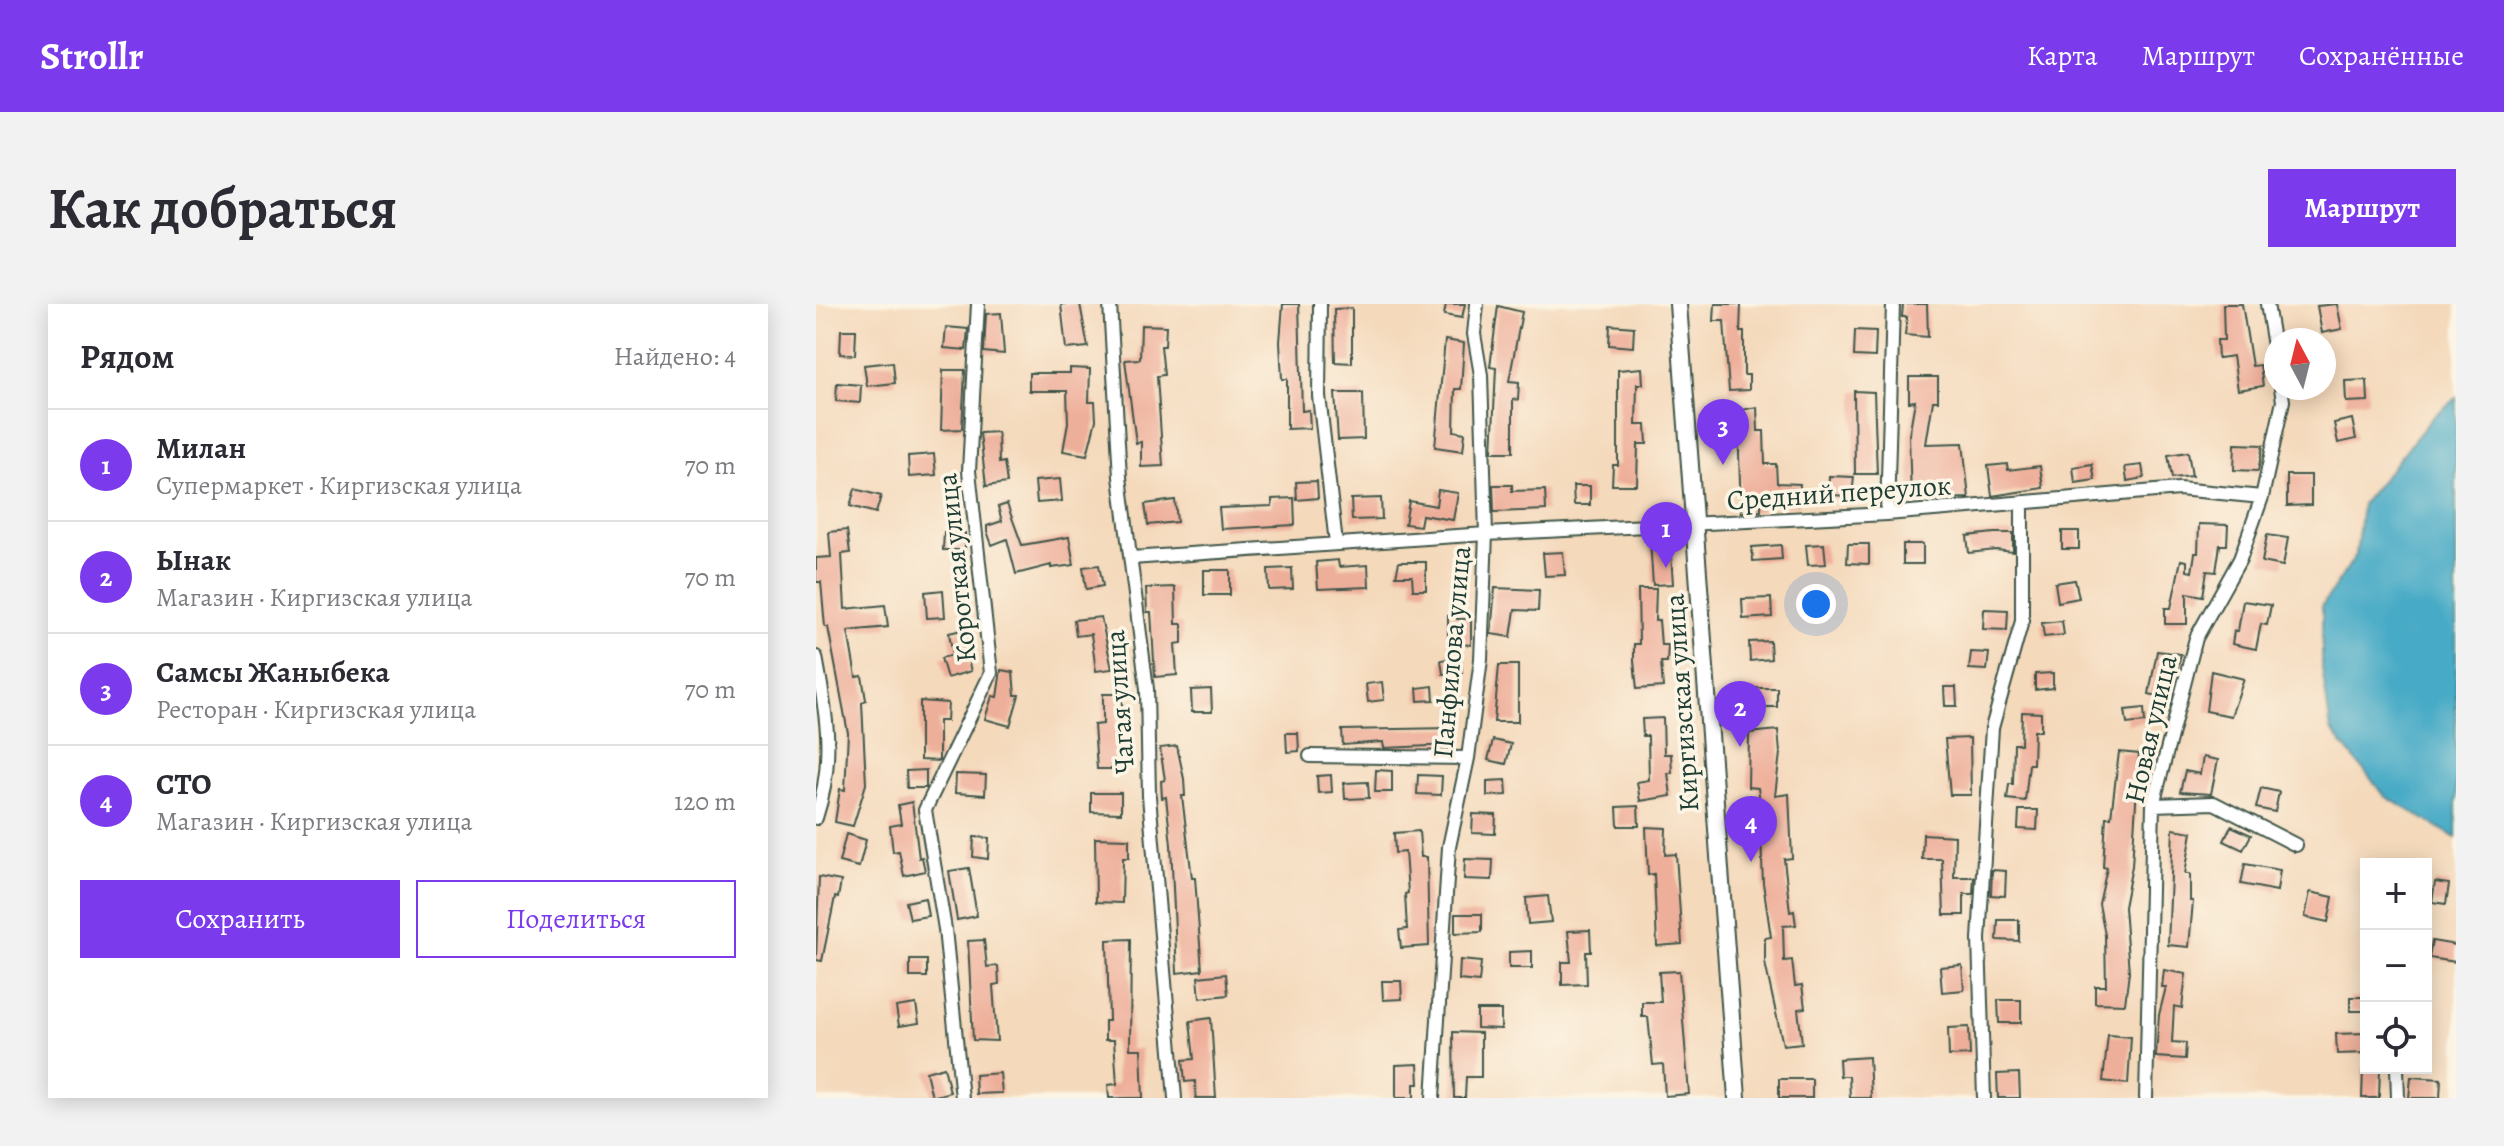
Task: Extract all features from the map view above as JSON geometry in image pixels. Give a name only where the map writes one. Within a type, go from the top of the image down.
[{"type":"main road","name":"Киргизская улица","points":[[1678,304],[1737,1098]]},
{"type":"street","name":"Короткая улица","points":[[962,1098],[945,929],[925,810],[991,673],[969,471],[978,304]]},
{"type":"street","name":"Чагая улица","points":[[1110,304],[1120,477],[1147,689],[1149,796],[1175,1098]]},
{"type":"street","points":[[1320,304],[1319,396],[1336,543]]},
{"type":"street","name":"Панфилова улица","points":[[1433,1098],[1449,847],[1468,758],[1481,659],[1486,534],[1481,375],[1474,334],[1477,304]]},
{"type":"street","points":[[1887,514],[1893,304]]},
{"type":"street","points":[[2267,304],[2271,328]]},
{"type":"street","name":"Новая улица","points":[[2146,1098],[2153,805],[2196,638],[2240,559],[2262,497],[2283,400]]},
{"type":"street","name":"Средний переулок","points":[[1131,558],[1486,534],[1887,514],[2179,489],[2262,497]]},
{"type":"street","points":[[1984,1098],[1979,939],[1991,743],[2022,621],[2022,502]]},
{"type":"street","points":[[816,657],[830,743],[824,793],[816,818]]},
{"type":"street","points":[[1310,756],[1468,758]]},
{"type":"street","points":[[2153,805],[2214,803],[2296,845]]},
{"type":"street","points":[[2397,1074],[2398,1098]]},
{"type":"water","points":[[2456,398],[2456,838],[2385,796],[2331,730],[2322,668],[2322,606],[2356,555],[2362,504],[2432,418]]},
{"type":"building","points":[[1061,304],[1080,304],[1088,347],[1066,349]]},
{"type":"building","points":[[1283,304],[1299,304],[1302,411],[1309,410],[1310,428],[1287,429],[1287,379],[1282,379],[1280,342]]},
{"type":"building","points":[[1446,304],[1465,304],[1462,318],[1444,315]]},
{"type":"building","points":[[1715,304],[1741,304],[1744,375],[1749,375],[1749,390],[1729,391],[1724,321],[1714,321]]},
{"type":"building","points":[[1903,304],[1927,304],[1928,337],[1905,335],[1907,317],[1902,317]]},
{"type":"building","points":[[2223,304],[2242,304],[2252,366],[2260,365],[2263,386],[2238,390],[2233,356],[2218,358],[2217,340],[2224,340]]},
{"type":"building","points":[[2337,304],[2342,329],[2321,328],[2317,306]]},
{"type":"building","points":[[1498,306],[1522,312],[1509,381],[1519,382],[1518,400],[1513,399],[1513,452],[1492,452],[1496,368],[1490,367]]},
{"type":"building","points":[[1352,308],[1352,363],[1335,362],[1334,309]]},
{"type":"building","points":[[1001,313],[1004,354],[984,352],[986,314]]},
{"type":"building","points":[[1141,325],[1166,326],[1165,346],[1161,346],[1164,375],[1157,376],[1163,466],[1141,467],[1141,442],[1136,443],[1125,360],[1140,359]]},
{"type":"building","points":[[1610,325],[1634,327],[1633,347],[1609,345]]},
{"type":"building","points":[[946,327],[968,329],[966,350],[944,348]]},
{"type":"building","points":[[841,330],[856,330],[855,355],[840,354]]},
{"type":"building","points":[[1855,330],[1876,331],[1875,357],[1854,356]]},
{"type":"building","points":[[1445,340],[1464,343],[1461,389],[1455,389],[1454,431],[1465,433],[1463,451],[1435,447]]},
{"type":"building","points":[[893,362],[895,383],[867,386],[864,365]]},
{"type":"building","points":[[1070,368],[1090,369],[1089,402],[1095,402],[1096,420],[1087,455],[1063,451],[1068,423],[1067,391],[1029,391],[1029,373],[1070,373]]},
{"type":"building","points":[[1642,368],[1643,384],[1637,384],[1636,425],[1646,425],[1647,444],[1638,444],[1637,485],[1612,485],[1613,465],[1618,465],[1618,370]]},
{"type":"building","points":[[943,370],[965,370],[962,429],[941,430]]},
{"type":"building","points":[[1909,377],[1938,377],[1938,401],[1933,401],[1926,444],[1963,443],[1969,498],[1911,500],[1909,435],[1915,401],[1909,402]]},
{"type":"building","points":[[2367,380],[2368,401],[2346,402],[2345,381]]},
{"type":"building","points":[[837,383],[861,385],[860,403],[836,401]]},
{"type":"building","points":[[1854,391],[1874,392],[1877,474],[1855,474]]},
{"type":"building","points":[[1335,393],[1363,393],[1364,439],[1338,440]]},
{"type":"building","points":[[1757,407],[1758,431],[1764,431],[1765,464],[1776,464],[1777,483],[1800,484],[1799,505],[1761,504],[1761,511],[1741,512],[1738,424],[1701,425],[1700,418]]},
{"type":"building","points":[[2352,419],[2356,439],[2338,443],[2334,423]]},
{"type":"building","points":[[998,432],[999,463],[1004,462],[1007,483],[986,486],[980,433]]},
{"type":"building","points":[[2235,444],[2263,445],[2258,471],[2234,470]]},
{"type":"building","points":[[2188,452],[2192,476],[2172,478],[2168,455]]},
{"type":"building","points":[[934,454],[936,475],[909,477],[908,456]]},
{"type":"building","points":[[2007,464],[2008,470],[2040,466],[2043,488],[1992,496],[1988,466]]},
{"type":"building","points":[[2092,464],[2095,480],[2075,483],[2073,467]]},
{"type":"building","points":[[2142,465],[2144,478],[2127,481],[2125,467]]},
{"type":"building","points":[[2287,475],[2311,475],[2311,505],[2287,506]]},
{"type":"building","points":[[1829,476],[1854,477],[1852,496],[1828,495]]},
{"type":"building","points":[[1060,479],[1062,501],[1037,503],[1035,481]]},
{"type":"building","points":[[1317,481],[1318,498],[1297,500],[1296,482]]},
{"type":"building","points":[[1493,485],[1512,485],[1512,491],[1545,490],[1546,510],[1494,512]]},
{"type":"building","points":[[1573,486],[1590,486],[1590,505],[1574,505]]},
{"type":"building","points":[[855,489],[881,496],[876,513],[850,506]]},
{"type":"building","points":[[1438,490],[1458,493],[1453,520],[1422,515],[1420,526],[1405,524],[1409,501],[1436,506]]},
{"type":"building","points":[[1294,498],[1295,525],[1221,529],[1219,508],[1272,506],[1272,499]]},
{"type":"building","points":[[1381,498],[1382,519],[1352,520],[1351,499]]},
{"type":"building","points":[[1175,500],[1177,522],[1148,525],[1145,504]]},
{"type":"building","points":[[1007,504],[1022,545],[1069,537],[1074,565],[1051,568],[1051,565],[1016,574],[1007,539],[992,545],[987,531],[987,526],[1002,521],[998,507]]},
{"type":"building","points":[[2199,524],[2228,525],[2227,545],[2220,545],[2216,572],[2207,571],[2203,596],[2187,593],[2187,624],[2165,624],[2165,608],[2171,608],[2181,560],[2187,561],[2187,571],[2192,572],[2195,553],[2198,553]]},
{"type":"building","points":[[847,530],[850,553],[842,554],[845,609],[885,605],[888,627],[848,631],[856,677],[862,676],[866,700],[862,703],[866,784],[853,826],[835,822],[840,789],[845,790],[848,733],[828,627],[825,627],[821,582],[816,582],[816,558],[831,557],[829,532]]},
{"type":"building","points":[[2062,531],[2079,531],[2079,549],[2062,549]]},
{"type":"building","points":[[944,532],[965,533],[965,550],[943,550]]},
{"type":"building","points":[[2013,533],[2013,552],[1969,553],[1967,536]]},
{"type":"building","points":[[2267,535],[2288,538],[2283,566],[2262,562]]},
{"type":"building","points":[[1670,539],[1673,584],[1653,585],[1650,540]]},
{"type":"building","points":[[1824,544],[1826,564],[1808,565],[1806,545]]},
{"type":"building","points":[[1848,544],[1869,544],[1869,564],[1847,563]]},
{"type":"building","points":[[1903,544],[1923,544],[1923,564],[1903,564]]},
{"type":"building","points":[[1781,545],[1782,559],[1753,561],[1752,547]]},
{"type":"building","points":[[1563,552],[1565,575],[1545,576],[1543,553]]},
{"type":"building","points":[[1338,560],[1339,567],[1368,565],[1369,587],[1318,589],[1316,562]]},
{"type":"building","points":[[1399,562],[1426,562],[1426,590],[1413,590],[1412,576],[1396,576]]},
{"type":"building","points":[[1099,565],[1103,586],[1086,589],[1083,567]]},
{"type":"building","points":[[1292,568],[1293,589],[1269,590],[1268,569]]},
{"type":"building","points":[[1204,570],[1230,570],[1230,595],[1204,595]]},
{"type":"building","points":[[2075,580],[2079,598],[2058,602],[2055,583]]},
{"type":"building","points":[[1175,587],[1176,624],[1182,624],[1182,643],[1175,644],[1177,675],[1155,677],[1151,612],[1147,612],[1146,588]]},
{"type":"building","points":[[1495,588],[1539,590],[1538,611],[1515,610],[1511,637],[1491,634]]},
{"type":"building","points":[[1638,589],[1656,589],[1655,621],[1659,620],[1661,645],[1668,645],[1667,662],[1661,662],[1663,687],[1637,689],[1634,644],[1639,644]]},
{"type":"building","points":[[943,590],[945,617],[927,618],[925,592]]},
{"type":"building","points":[[1771,598],[1772,617],[1743,619],[1742,599]]},
{"type":"building","points":[[2243,601],[2271,605],[2267,625],[2261,624],[2256,649],[2232,644],[2234,631],[2238,631]]},
{"type":"building","points":[[1984,609],[2008,610],[2007,630],[1983,629]]},
{"type":"building","points":[[1457,615],[1457,619],[1471,619],[1471,645],[1460,644],[1462,672],[1443,674],[1441,660],[1448,659],[1448,616]]},
{"type":"building","points":[[1101,617],[1112,669],[1096,671],[1091,634],[1076,636],[1074,620]]},
{"type":"building","points":[[2062,621],[2064,635],[2044,637],[2042,623]]},
{"type":"building","points":[[966,629],[969,644],[964,645],[971,671],[947,678],[941,658],[953,655],[949,633]]},
{"type":"building","points":[[1770,641],[1771,659],[1750,661],[1749,642]]},
{"type":"building","points":[[2157,651],[2181,654],[2170,699],[2149,694]]},
{"type":"building","points":[[1971,652],[1989,653],[1987,670],[1969,669]]},
{"type":"building","points":[[1499,665],[1518,665],[1518,722],[1494,722]]},
{"type":"building","points":[[1001,670],[1013,672],[1015,695],[1019,695],[1010,726],[985,719],[992,696],[997,697]]},
{"type":"building","points":[[2211,671],[2244,679],[2231,716],[2206,711]]},
{"type":"building","points":[[2053,673],[2053,688],[2035,690],[2035,674]]},
{"type":"building","points":[[1382,682],[1384,700],[1368,702],[1366,684]]},
{"type":"building","points":[[1433,686],[1434,700],[1418,701],[1417,688]]},
{"type":"building","points":[[1944,687],[1956,687],[1957,706],[1945,706]]},
{"type":"building","points":[[1751,688],[1777,688],[1777,707],[1751,707]]},
{"type":"building","points":[[1211,689],[1212,712],[1192,712],[1191,690]]},
{"type":"building","points":[[1103,694],[1122,694],[1122,717],[1117,717],[1120,756],[1125,756],[1125,769],[1097,769],[1094,725],[1103,724]]},
{"type":"building","points":[[920,701],[948,703],[947,721],[939,721],[939,761],[920,760]]},
{"type":"building","points":[[2144,708],[2145,722],[2127,724],[2125,710]]},
{"type":"building","points":[[2022,712],[2041,713],[2041,731],[2034,731],[2033,764],[2029,764],[2025,801],[2007,799],[2009,784],[2013,784],[2014,744],[2021,744]]},
{"type":"building","points":[[1663,718],[1664,754],[1671,754],[1672,773],[1668,773],[1671,796],[1640,801],[1637,782],[1649,780],[1648,736],[1643,736],[1642,719]]},
{"type":"building","points":[[1451,728],[1452,745],[1384,748],[1383,742],[1343,745],[1342,730]]},
{"type":"building","points":[[1778,730],[1780,753],[1775,796],[1789,794],[1792,858],[1784,859],[1790,912],[1794,911],[1796,925],[1783,926],[1784,961],[1792,960],[1795,986],[1802,985],[1805,1008],[1798,1009],[1802,1043],[1783,1045],[1765,963],[1765,938],[1771,937],[1763,883],[1761,838],[1765,838],[1758,788],[1748,787],[1749,733]]},
{"type":"building","points":[[1286,733],[1298,733],[1299,751],[1287,752]]},
{"type":"building","points":[[1970,738],[1971,795],[1950,795],[1945,739]]},
{"type":"building","points":[[1493,740],[1511,744],[1506,764],[1488,760]]},
{"type":"building","points":[[1177,746],[1184,779],[1185,796],[1182,796],[1192,878],[1195,878],[1202,970],[1177,973],[1171,845],[1166,797],[1162,798],[1161,781],[1165,780],[1160,748]]},
{"type":"building","points":[[2119,752],[2139,754],[2132,866],[2124,907],[2129,972],[2125,1004],[2095,1003],[2095,986],[2106,986],[2105,935],[2099,904],[2107,868],[2103,867],[2106,817],[2111,817]]},
{"type":"building","points":[[2203,757],[2218,760],[2211,794],[2180,792],[2185,771],[2200,774]]},
{"type":"building","points":[[926,770],[926,788],[907,788],[906,771]]},
{"type":"building","points":[[1376,770],[1392,771],[1392,792],[1375,792]]},
{"type":"building","points":[[956,774],[986,775],[985,795],[955,793]]},
{"type":"building","points":[[1331,775],[1332,792],[1318,793],[1317,776]]},
{"type":"building","points":[[1418,775],[1442,776],[1441,795],[1417,794]]},
{"type":"building","points":[[1506,780],[1507,795],[1487,796],[1487,781]]},
{"type":"building","points":[[1368,782],[1369,798],[1345,799],[1344,783]]},
{"type":"building","points":[[2261,788],[2279,792],[2275,812],[2256,808]]},
{"type":"building","points":[[1091,793],[1121,793],[1121,813],[1091,812]]},
{"type":"building","points":[[912,802],[919,858],[922,857],[925,871],[904,876],[899,851],[893,852],[890,826],[901,824],[898,805]]},
{"type":"building","points":[[1638,806],[1639,826],[1618,826],[1617,807]]},
{"type":"building","points":[[2019,810],[2038,810],[2037,830],[2018,829]]},
{"type":"building","points":[[1473,814],[1496,815],[1495,834],[1472,833]]},
{"type":"building","points":[[2231,826],[2251,835],[2243,850],[2224,841]]},
{"type":"building","points":[[1646,827],[1666,828],[1665,855],[1676,854],[1682,944],[1657,946],[1654,874],[1648,875]]},
{"type":"building","points":[[2173,829],[2192,832],[2185,874],[2190,874],[2190,901],[2193,901],[2189,947],[2168,945]]},
{"type":"building","points":[[1419,831],[1421,857],[1427,857],[1429,946],[1401,948],[1399,930],[1407,929],[1405,894],[1408,893],[1405,852],[1395,853],[1394,833]]},
{"type":"building","points":[[846,834],[866,840],[859,867],[839,862]]},
{"type":"building","points":[[1923,834],[1955,836],[1954,877],[1974,877],[1973,894],[1964,894],[1964,915],[1944,915],[1942,859],[1922,859]]},
{"type":"building","points":[[974,837],[989,838],[988,859],[973,857]]},
{"type":"building","points":[[1095,838],[1129,839],[1129,858],[1123,858],[1122,903],[1096,902]]},
{"type":"building","points":[[1465,859],[1493,860],[1492,880],[1464,879]]},
{"type":"building","points":[[2245,864],[2280,870],[2277,891],[2241,884]]},
{"type":"building","points":[[969,868],[977,916],[957,920],[949,871]]},
{"type":"building","points":[[1992,870],[2006,871],[2005,896],[1991,895]]},
{"type":"building","points":[[819,877],[841,881],[822,961],[816,960]]},
{"type":"building","points":[[2435,882],[2449,884],[2446,904],[2432,902]]},
{"type":"building","points":[[2310,892],[2333,897],[2328,922],[2305,917]]},
{"type":"building","points":[[1548,896],[1551,922],[1528,924],[1526,898]]},
{"type":"building","points":[[925,898],[928,916],[910,919],[906,902]]},
{"type":"building","points":[[1455,914],[1482,914],[1482,932],[1455,933]]},
{"type":"building","points":[[1998,920],[2019,920],[2019,941],[1997,940]]},
{"type":"building","points":[[1590,930],[1591,952],[1586,952],[1587,984],[1562,985],[1562,962],[1571,962],[1568,931]]},
{"type":"building","points":[[1131,939],[1130,1049],[1141,1049],[1143,1098],[1109,1098],[1108,1085],[1117,1084],[1114,1040],[1105,1040],[1105,1021],[1109,1021],[1107,940]]},
{"type":"building","points":[[984,940],[987,967],[998,966],[999,984],[993,985],[997,1041],[973,1040],[968,941]]},
{"type":"building","points":[[2432,941],[2456,945],[2456,962],[2432,958]]},
{"type":"building","points":[[1532,951],[1532,968],[1509,968],[1509,952]]},
{"type":"building","points":[[910,960],[927,960],[927,977],[910,977]]},
{"type":"building","points":[[1460,960],[1481,962],[1479,982],[1459,980]]},
{"type":"building","points":[[1962,965],[1964,990],[1942,992],[1940,967]]},
{"type":"building","points":[[2164,970],[2186,974],[2182,1008],[2174,1006],[2172,1042],[2186,1043],[2185,1059],[2156,1057],[2159,1015],[2166,987],[2162,987]]},
{"type":"building","points":[[1679,971],[1689,1094],[1665,1096],[1663,1064],[1653,1065],[1648,1017],[1642,1017],[1642,1002],[1661,1002],[1659,972]]},
{"type":"building","points":[[1226,974],[1228,995],[1200,998],[1198,977]]},
{"type":"building","points":[[1382,981],[1401,981],[1402,999],[1383,1000]]},
{"type":"building","points":[[2350,997],[2360,997],[2360,1011],[2350,1011]]},
{"type":"building","points":[[1998,1000],[2021,1000],[2021,1023],[1999,1023]]},
{"type":"building","points":[[916,1004],[919,1023],[899,1026],[896,1007]]},
{"type":"building","points":[[1477,1010],[1501,1010],[1501,1029],[1477,1028]]},
{"type":"building","points":[[1211,1018],[1216,1098],[1196,1098],[1195,1081],[1185,1082],[1183,1060],[1194,1059],[1190,1021]]},
{"type":"building","points":[[1969,1027],[1970,1055],[1949,1056],[1948,1028]]},
{"type":"building","points":[[1453,1032],[1481,1033],[1481,1077],[1466,1077],[1465,1098],[1454,1098]]},
{"type":"building","points":[[2360,1033],[2360,1053],[2337,1054],[2336,1034]]},
{"type":"building","points":[[2108,1035],[2131,1037],[2128,1084],[2103,1081]]},
{"type":"building","points":[[1869,1057],[1871,1098],[1850,1098],[1849,1076],[1840,1076],[1839,1059]]},
{"type":"building","points":[[1418,1064],[1419,1084],[1414,1084],[1414,1098],[1396,1098],[1396,1065]]},
{"type":"building","points":[[944,1067],[950,1092],[932,1097],[926,1072]]},
{"type":"building","points":[[1000,1073],[1002,1093],[976,1094],[975,1075]]},
{"type":"building","points":[[2019,1073],[2020,1098],[1998,1098],[1997,1074]]},
{"type":"building","points":[[2363,1074],[2380,1074],[2379,1098],[2362,1098]]},
{"type":"building","points":[[2411,1077],[2441,1079],[2440,1098],[2409,1098]]},
{"type":"building","points":[[1779,1079],[1812,1079],[1812,1098],[1779,1098]]},
{"type":"place","name":"Самсы Жаныбека","points":[[1723,465]]},
{"type":"place","name":"Милан","points":[[1666,568]]},
{"type":"place","name":"Ынак","points":[[1740,747]]},
{"type":"place","name":"СТО","points":[[1751,862]]}]
